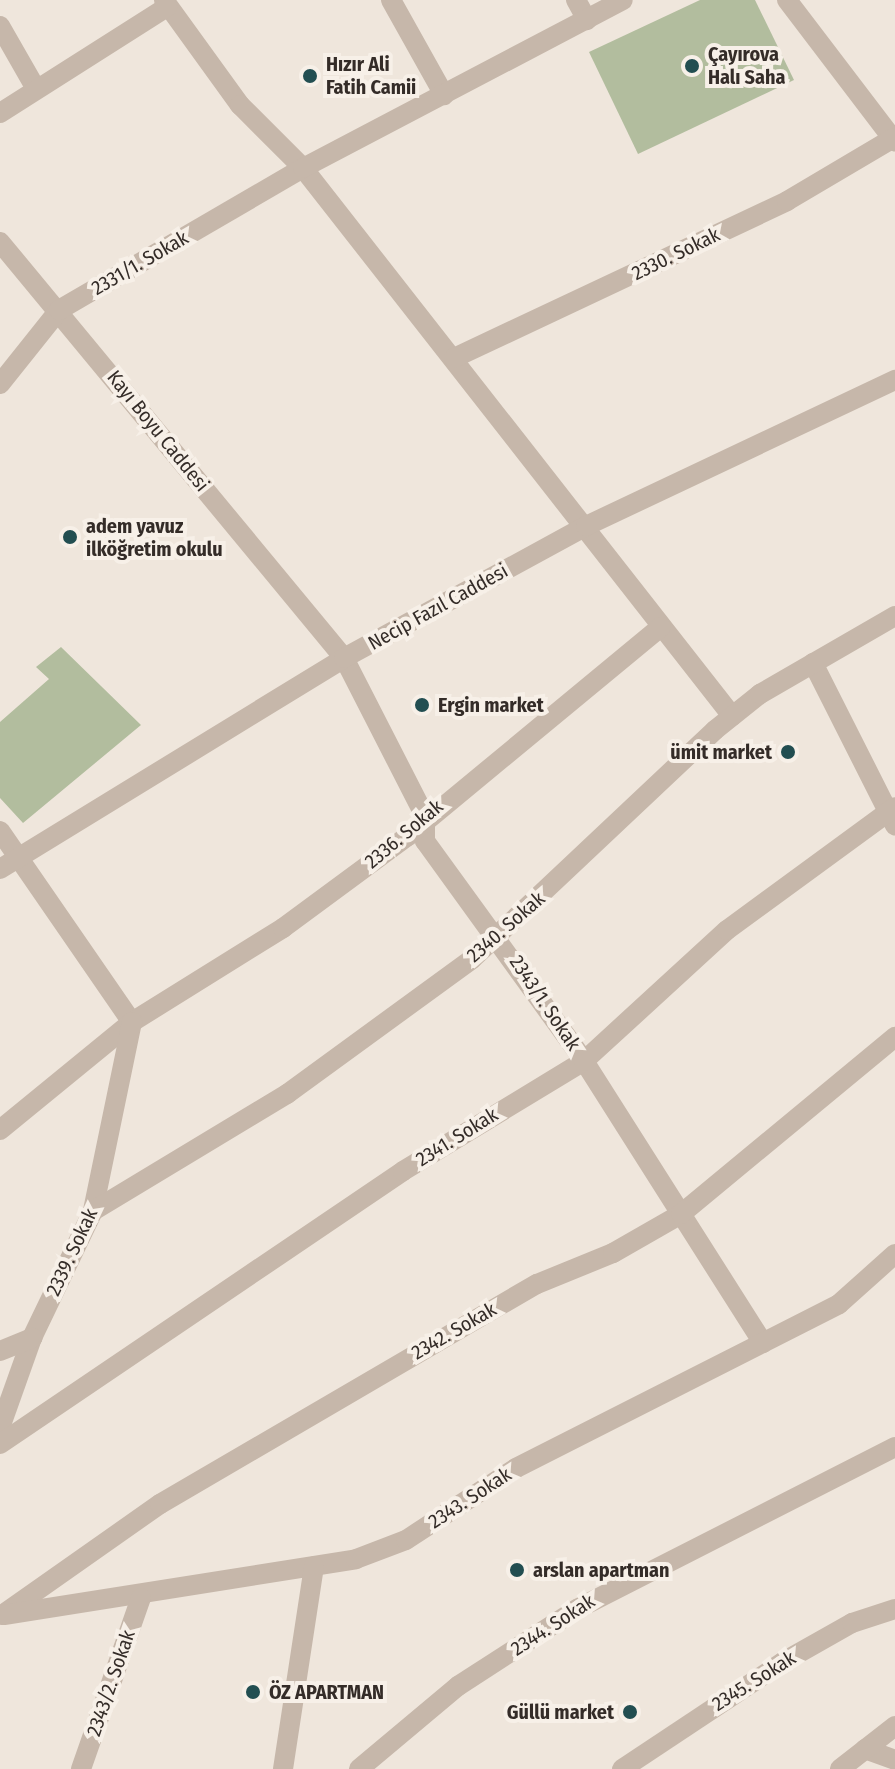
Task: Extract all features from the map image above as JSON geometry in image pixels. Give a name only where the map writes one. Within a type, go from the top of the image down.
[{"type":"street","points":[[391,0],[444,95]]},
{"type":"street","points":[[576,0],[587,20]]},
{"type":"street","name":"2331/1. Sokak","points":[[0,384],[59,310],[303,168],[623,0]]},
{"type":"street","points":[[787,0],[894,140]]},
{"type":"street","points":[[0,113],[166,3],[240,105],[303,168],[732,716]]},
{"type":"street","points":[[0,26],[35,87]]},
{"type":"street","name":"2330. Sokak","points":[[454,358],[787,201],[894,140]]},
{"type":"street","name":"Kayı Boyu Caddesi","points":[[0,242],[344,658]]},
{"type":"street","name":"Necip Fazıl Caddesi","points":[[0,869],[344,658],[586,526],[895,380]]},
{"type":"street","name":"2340. Sokak","points":[[93,1211],[287,1094],[499,936],[732,716],[813,663],[895,616]]},
{"type":"street","name":"2336. Sokak","points":[[132,1022],[283,928],[661,627]]},
{"type":"street","name":"2343/1. Sokak","points":[[344,658],[425,816],[425,841],[499,936],[584,1061],[763,1343]]},
{"type":"street","points":[[813,663],[893,814]]},
{"type":"street","name":"2341. Sokak","points":[[0,1444],[403,1171],[584,1061],[727,930],[893,814]]},
{"type":"street","points":[[0,831],[23,857],[54,919],[132,1022],[0,1130]]},
{"type":"street","name":"2339. Sokak","points":[[0,1428],[32,1338],[93,1211],[132,1022]]},
{"type":"street","name":"2342. Sokak","points":[[1,1615],[160,1504],[537,1284],[613,1253],[681,1214],[895,1037]]},
{"type":"street","name":"2343. Sokak","points":[[1,1615],[141,1598],[314,1566],[406,1540],[516,1468],[839,1304],[895,1254]]},
{"type":"street","points":[[0,1351],[32,1338]]},
{"type":"street","name":"2344. Sokak","points":[[359,1769],[458,1686],[577,1609],[895,1447]]},
{"type":"street","points":[[283,1769],[314,1566]]},
{"type":"street","name":"2343/2. Sokak","points":[[81,1769],[141,1598]]},
{"type":"street","name":"2345. Sokak","points":[[622,1769],[783,1662],[852,1623],[895,1609]]},
{"type":"street","points":[[840,1769],[895,1726]]},
{"type":"street","points":[[865,1749],[895,1760]]},
{"type":"green space","name":"Çayırova Halı Saha","points":[[700,0],[755,0],[794,80],[638,154],[589,52]]},
{"type":"green space","points":[[61,647],[141,725],[23,823],[0,798],[0,722],[49,679],[36,667]]},
{"type":"place","name":"Çayırova Halı Saha","points":[[692,66]]},
{"type":"place","name":"Hızır Ali Fatih Camii","points":[[310,76]]},
{"type":"place","name":"adem yavuz ilköğretim okulu","points":[[70,537]]},
{"type":"place","name":"Ergin market","points":[[422,705]]},
{"type":"place","name":"ümit market","points":[[788,752]]},
{"type":"place","name":"arslan apartman","points":[[517,1570]]},
{"type":"place","name":"ÖZ APARTMAN","points":[[253,1692]]},
{"type":"place","name":"Güllü market","points":[[630,1712]]}]
